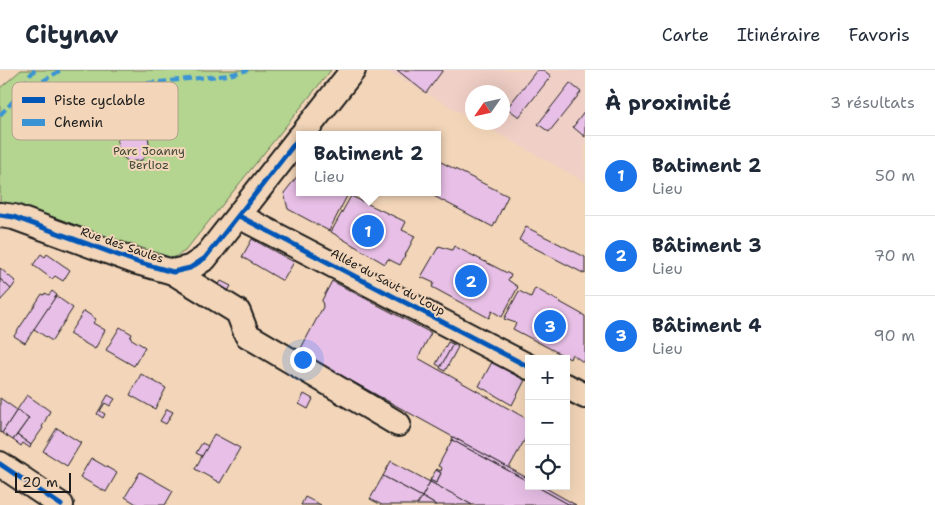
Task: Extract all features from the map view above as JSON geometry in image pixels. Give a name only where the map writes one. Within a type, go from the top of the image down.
[{"type":"street","points":[[305,131],[353,70]]},
{"type":"street","name":"Rue des Saules","points":[[0,215],[14,217],[137,262],[173,272],[190,268],[205,258],[296,142]]},
{"type":"street","name":"Allée du Saut du Loup","points":[[239,216],[525,365]]},
{"type":"street","points":[[173,272],[238,312],[247,336],[398,424]]},
{"type":"street","points":[[570,388],[585,396]]},
{"type":"street","points":[[0,464],[61,505]]},
{"type":"shaded area","points":[[385,70],[585,70],[585,182],[492,130],[510,130],[510,85],[465,85],[465,115]]},
{"type":"green space","name":"Parc Joanny Berlioz","points":[[21,70],[331,70],[185,251],[173,258],[0,201],[0,88]]},
{"type":"building","points":[[397,70],[443,70],[426,93]]},
{"type":"building","points":[[537,70],[543,70],[551,76],[519,117],[510,110],[510,104]]},
{"type":"building","points":[[570,83],[581,92],[549,132],[538,124]]},
{"type":"building","points":[[585,111],[585,137],[573,127]]},
{"type":"building","points":[[149,140],[150,149],[142,160],[129,162],[119,154],[117,141]]},
{"type":"building","points":[[441,162],[508,196],[493,227],[434,196],[441,196]]},
{"type":"building","points":[[296,178],[296,196],[347,196],[329,231],[288,209],[284,193]]},
{"type":"building","points":[[351,196],[406,222],[402,230],[415,236],[400,265],[388,259],[385,264],[331,232]]},
{"type":"building","points":[[526,227],[585,257],[585,274],[519,240]]},
{"type":"building","points":[[252,239],[294,262],[283,281],[242,257]]},
{"type":"building","points":[[439,246],[452,250],[454,246],[511,275],[508,280],[518,287],[502,317],[492,311],[489,318],[432,287],[434,283],[421,277]]},
{"type":"building","points":[[41,254],[45,257],[47,254],[70,270],[63,281],[55,276],[52,279],[33,265]]},
{"type":"building","points":[[0,268],[16,282],[11,289],[0,279]]},
{"type":"building","points":[[0,279],[11,289],[0,301]]},
{"type":"building","points":[[221,281],[231,286],[228,291],[218,286]]},
{"type":"building","points":[[332,281],[431,333],[418,358],[525,418],[525,439],[509,468],[299,352],[323,307],[322,300]]},
{"type":"building","points":[[535,288],[585,316],[585,359],[583,362],[572,354],[570,359],[570,355],[562,355],[513,329],[516,323],[504,319],[519,291],[531,297]]},
{"type":"building","points":[[52,291],[57,295],[25,343],[14,336],[42,294],[49,295]]},
{"type":"building","points":[[56,296],[73,308],[52,341],[34,329]]},
{"type":"building","points":[[84,311],[96,319],[93,323],[105,330],[95,349],[69,334]]},
{"type":"building","points":[[120,327],[132,334],[130,338],[145,347],[134,366],[106,350]]},
{"type":"building","points":[[448,342],[453,344],[441,367],[436,364]]},
{"type":"building","points":[[453,344],[458,347],[445,371],[440,368]]},
{"type":"building","points":[[492,362],[525,380],[512,405],[479,386]]},
{"type":"building","points":[[141,374],[166,388],[155,409],[130,395]]},
{"type":"building","points":[[304,394],[313,399],[308,409],[299,404]]},
{"type":"building","points":[[27,395],[50,411],[43,428],[31,445],[17,435],[29,418],[17,410]]},
{"type":"building","points":[[108,395],[115,399],[110,406],[105,403],[100,411],[105,414],[103,418],[97,414]]},
{"type":"building","points":[[0,398],[17,410],[2,433],[0,432]]},
{"type":"building","points":[[167,409],[173,412],[166,424],[160,421]]},
{"type":"building","points":[[17,410],[29,418],[13,440],[2,433]]},
{"type":"building","points":[[57,428],[81,443],[67,466],[43,451]]},
{"type":"building","points":[[214,434],[240,448],[220,483],[195,469]]},
{"type":"building","points":[[17,435],[31,445],[30,448],[23,443],[21,446],[13,440]]},
{"type":"building","points":[[453,437],[525,477],[525,480],[452,440]]},
{"type":"building","points":[[452,440],[525,480],[525,490],[543,490],[570,505],[472,505],[430,482],[430,480],[436,483],[441,473],[436,470],[441,471],[442,468],[438,466]]},
{"type":"building","points":[[202,443],[208,446],[202,456],[196,453]]},
{"type":"building","points":[[91,458],[117,473],[106,492],[80,477]]},
{"type":"building","points":[[391,461],[430,482],[422,497],[383,476]]},
{"type":"building","points":[[436,470],[441,473],[436,483],[430,480]]},
{"type":"building","points":[[140,472],[173,491],[165,505],[138,505],[125,497]]},
{"type":"building","points":[[383,476],[422,497],[417,505],[382,505],[370,499]]},
{"type":"building","points":[[430,482],[472,505],[436,505],[422,497]]},
{"type":"building","points":[[543,490],[549,490],[576,505],[570,505]]},
{"type":"building","points":[[305,497],[321,505],[301,505]]},
{"type":"building","points":[[422,497],[436,505],[417,505]]},
{"type":"marked path","points":[[26,82],[35,70]]},
{"type":"marked path","points":[[41,82],[61,70]]},
{"type":"marked path","points":[[159,82],[229,75],[248,70]]},
{"type":"marked path","points":[[0,115],[12,102]]},
{"type":"cycle path","points":[[0,215],[14,217],[137,262],[173,272],[190,268],[205,258],[296,142]]},
{"type":"cycle path","points":[[239,216],[525,365]]},
{"type":"cycle path","points":[[0,464],[61,505]]},
{"type":"place","name":"Batiment 2","points":[[368,231]]},
{"type":"place","name":"Bâtiment 3","points":[[471,281]]},
{"type":"place","name":"Bâtiment 4","points":[[550,326]]}]
